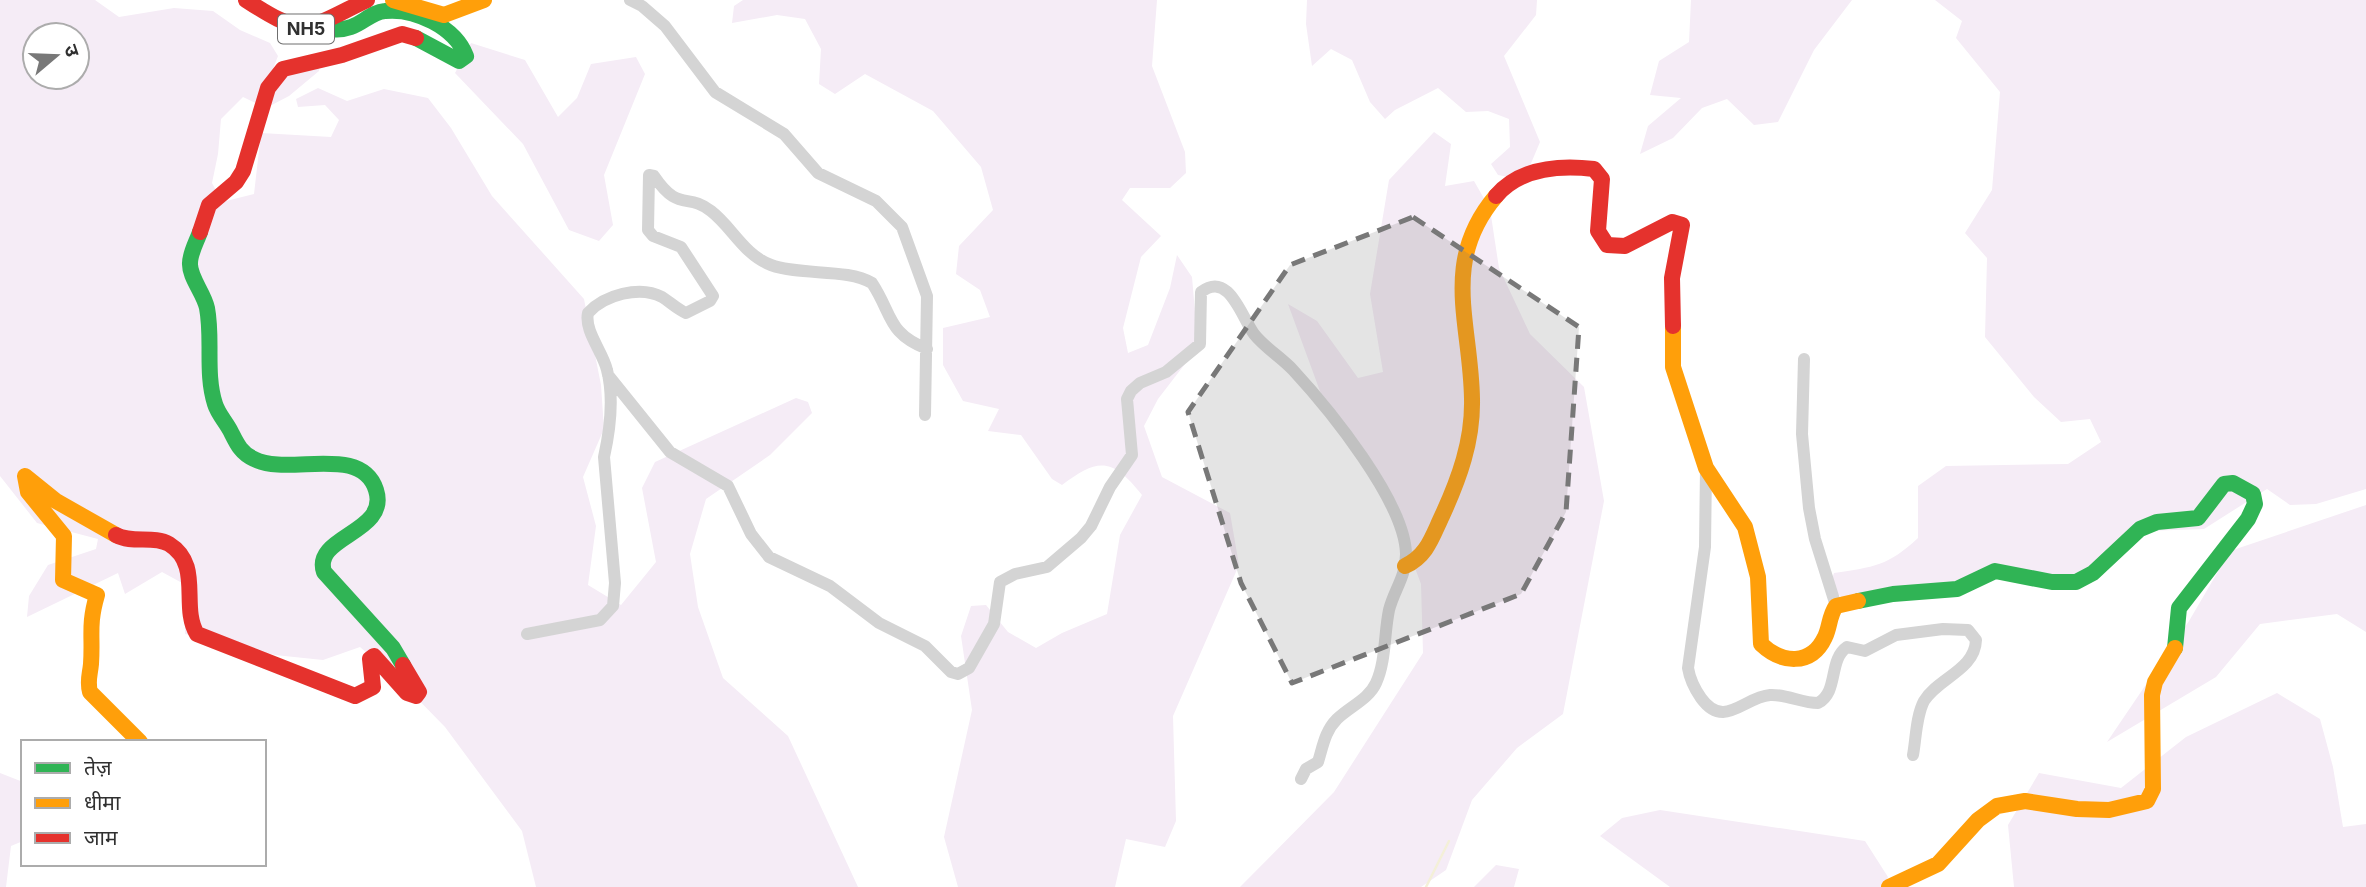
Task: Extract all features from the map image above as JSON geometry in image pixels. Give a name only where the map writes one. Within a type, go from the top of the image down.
[{"type":"main road","name":"NH5","points":[[246,0],[281,25],[301,30],[318,27],[368,0]]},
{"type":"main road","points":[[393,0],[444,15],[484,0]]},
{"type":"main road","points":[[138,740],[90,692],[87,681],[91,665],[89,621],[97,595],[63,580],[61,568],[64,536],[41,511],[24,483],[25,476],[56,501],[123,539],[165,542],[172,546],[189,568],[191,624],[197,634],[355,696],[373,687],[370,659],[374,656],[407,693],[413,696],[419,692],[393,648],[324,572],[321,563],[325,552],[346,540],[367,520],[376,502],[375,486],[356,467],[340,463],[272,465],[253,460],[240,450],[213,396],[208,315],[205,298],[190,263],[209,205],[236,183],[243,171],[268,88],[283,69],[342,55],[402,34],[421,38],[459,61],[466,56],[457,37],[443,27],[397,12],[372,13],[346,29],[318,27]]},
{"type":"main road","points":[[1405,566],[1425,555],[1445,509],[1471,432],[1470,389],[1461,304],[1463,258],[1468,238],[1492,199],[1508,183],[1528,173],[1589,168],[1598,172],[1603,194],[1598,231],[1612,248],[1625,246],[1672,222],[1682,225],[1682,236],[1673,269],[1671,352],[1685,406],[1706,468],[1745,527],[1758,578],[1760,635],[1765,650],[1774,657],[1791,660],[1810,655],[1827,635],[1831,612],[1836,606],[1893,594],[1957,589],[1995,570],[2052,582],[2076,582],[2092,573],[2140,528],[2157,522],[2198,518],[2220,486],[2233,483],[2250,492],[2255,500],[2251,515],[2179,608],[2175,651],[2155,682],[2152,695],[2153,785],[2147,801],[2133,807],[2094,809],[2067,808],[2032,801],[2003,804],[1976,820],[1936,865],[1889,887]]},
{"type":"street","points":[[630,0],[642,6],[665,26],[715,92],[784,134],[818,173],[876,201],[893,216],[909,239],[924,282],[927,349],[925,415]]},
{"type":"street","points":[[927,349],[902,337],[895,330],[872,283],[858,278],[771,265],[729,232],[708,208],[669,197],[651,174],[649,230],[653,236],[681,247],[713,296],[710,301],[686,313],[662,297],[649,293],[621,295],[595,305],[588,313],[587,321],[608,374],[670,452],[728,486],[751,534],[769,557],[830,586],[879,623],[925,646],[951,671],[958,674],[969,668],[994,624],[1000,582],[1015,574],[1047,567],[1091,526],[1110,486],[1132,455],[1127,399],[1131,391],[1166,372],[1200,344],[1201,292],[1212,286],[1220,286],[1233,297],[1257,337],[1294,371],[1365,462],[1401,526],[1405,566],[1402,582],[1389,609],[1376,684],[1366,696],[1336,720],[1324,738],[1318,762],[1306,769],[1301,779]]},
{"type":"street","points":[[1804,359],[1802,434],[1809,508],[1815,539],[1836,606]]},
{"type":"street","points":[[527,634],[600,620],[613,607],[615,583],[604,457],[609,438],[608,374]]},
{"type":"street","points":[[1706,468],[1705,547],[1688,668],[1690,680],[1700,696],[1710,709],[1719,712],[1768,695],[1818,704],[1828,695],[1839,656],[1847,647],[1865,650],[1896,635],[1943,629],[1968,630],[1976,640],[1974,651],[1925,701],[1913,755]]},
{"type":"highlighted area","points":[[1413,217],[1579,327],[1566,512],[1521,594],[1292,683],[1241,583],[1188,412],[1290,265]]},
{"type":"shaded area","points":[[0,0],[95,0],[119,17],[174,8],[213,11],[240,30],[270,43],[278,56],[269,79],[320,63],[319,71],[289,96],[266,108],[243,97],[221,119],[212,183],[222,202],[254,194],[261,133],[331,137],[339,120],[325,105],[298,107],[296,99],[318,88],[347,101],[384,89],[428,98],[451,128],[492,196],[584,299],[601,385],[604,429],[583,477],[596,526],[588,585],[621,605],[656,562],[642,488],[655,462],[796,398],[808,402],[812,413],[770,455],[706,499],[690,554],[698,607],[723,678],[788,736],[858,887],[536,887],[522,831],[445,727],[401,682],[360,647],[323,660],[275,655],[185,634],[184,584],[162,572],[125,594],[118,573],[27,617],[29,596],[48,565],[96,549],[98,539],[37,523],[0,476]]},
{"type":"shaded area","points":[[743,0],[1157,0],[1152,66],[1185,152],[1186,173],[1170,188],[1130,188],[1122,200],[1161,236],[1141,257],[1123,328],[1128,353],[1148,345],[1170,288],[1177,255],[1192,277],[1198,347],[1158,399],[1144,426],[1162,477],[1230,513],[1239,565],[1173,716],[1176,821],[1165,847],[1126,839],[1115,887],[958,887],[944,837],[972,710],[961,636],[971,606],[986,605],[1008,632],[1036,648],[1062,633],[1107,614],[1120,535],[1142,495],[1122,474],[1104,466],[1085,470],[1062,485],[1052,479],[1021,435],[988,431],[999,409],[963,401],[943,365],[943,328],[990,317],[980,290],[956,274],[959,246],[993,210],[981,167],[933,111],[865,74],[835,94],[819,84],[821,49],[805,19],[777,15],[732,23],[734,6]]},
{"type":"shaded area","points":[[1307,0],[1537,0],[1536,15],[1504,56],[1540,142],[1524,180],[1498,175],[1491,164],[1510,147],[1509,119],[1488,111],[1466,112],[1438,88],[1395,110],[1385,119],[1370,102],[1352,60],[1331,49],[1312,66],[1306,24]]},
{"type":"shaded area","points":[[1691,0],[1852,0],[1814,50],[1778,122],[1754,125],[1727,99],[1702,108],[1673,138],[1640,154],[1648,126],[1681,98],[1650,95],[1659,61],[1689,42]]},
{"type":"shaded area","points":[[1935,0],[2366,0],[2366,489],[2316,504],[2290,505],[2267,489],[2204,529],[2145,531],[2073,580],[1987,578],[1850,604],[1829,587],[1834,573],[1880,564],[1918,538],[1918,486],[1946,466],[2068,464],[2101,442],[2090,419],[2061,422],[2034,397],[1985,337],[1987,258],[1965,233],[1992,190],[2000,92],[1956,38],[1962,21]]},
{"type":"shaded area","points":[[471,43],[525,60],[558,117],[577,98],[591,64],[636,57],[645,74],[604,175],[613,225],[599,241],[569,230],[523,144],[455,73]]},
{"type":"shaded area","points":[[1434,132],[1451,144],[1445,186],[1474,181],[1490,209],[1499,268],[1530,334],[1584,387],[1604,501],[1563,714],[1517,748],[1472,800],[1446,870],[1421,887],[1240,887],[1334,792],[1423,653],[1421,584],[1394,512],[1328,413],[1288,304],[1317,321],[1358,378],[1383,372],[1370,294],[1389,180]]},
{"type":"shaded area","points":[[2366,505],[2366,632],[2337,614],[2260,624],[2216,677],[2107,742],[2189,621],[2230,551]]},
{"type":"shaded area","points":[[2277,693],[2320,719],[2333,767],[2343,827],[2366,824],[2366,887],[2014,887],[2008,825],[2039,773],[2121,788],[2186,737]]},
{"type":"shaded area","points":[[0,773],[21,781],[21,842],[11,846],[6,887],[0,887]]},
{"type":"shaded area","points":[[1660,810],[1865,841],[1888,877],[1884,887],[1670,887],[1600,836],[1622,818]]},
{"type":"shaded area","points":[[1496,865],[1519,869],[1514,887],[1474,887]]},
{"type":"waterway","points":[[1426,887],[1449,841]]},
{"type":"traffic: fast","points":[[318,28],[347,28],[385,11],[409,13],[443,28],[453,36],[466,56],[459,61],[416,38]]},
{"type":"traffic: fast","points":[[200,232],[191,255],[190,268],[207,308],[210,380],[216,408],[240,448],[254,459],[268,464],[285,465],[340,464],[355,468],[368,476],[376,490],[377,504],[372,516],[329,550],[323,560],[324,572],[393,648],[403,665]]},
{"type":"traffic: fast","points":[[1858,601],[1893,594],[1957,589],[1995,571],[2052,582],[2076,582],[2093,573],[2140,529],[2157,522],[2198,518],[2224,484],[2233,483],[2253,494],[2255,504],[2248,519],[2179,608],[2175,648]]},
{"type":"traffic: slow","points":[[393,0],[444,15],[484,0]]},
{"type":"traffic: slow","points":[[1405,566],[1419,557],[1432,538],[1464,459],[1472,415],[1464,319],[1464,269],[1468,245],[1479,221],[1496,196]]},
{"type":"traffic: slow","points":[[1673,326],[1673,367],[1706,468],[1745,527],[1758,577],[1761,644],[1786,658],[1804,657],[1819,647],[1836,606],[1858,601]]},
{"type":"traffic: slow","points":[[116,535],[56,501],[25,476],[28,492],[64,536],[63,580],[97,595],[92,623],[90,692],[138,740]]},
{"type":"traffic: slow","points":[[1889,887],[1938,864],[1978,820],[1997,806],[2025,801],[2077,809],[2109,810],[2147,801],[2153,789],[2152,695],[2155,682],[2175,648]]},
{"type":"traffic: jam","points":[[246,0],[282,21],[306,26],[331,18],[367,0]]},
{"type":"traffic: jam","points":[[200,232],[209,205],[236,182],[243,171],[268,88],[283,69],[342,55],[402,34],[416,38]]},
{"type":"traffic: jam","points":[[1496,196],[1517,179],[1541,170],[1594,169],[1602,179],[1598,231],[1607,245],[1625,246],[1672,222],[1682,225],[1672,278],[1673,326]]},
{"type":"traffic: jam","points":[[116,535],[129,539],[163,541],[179,553],[188,574],[190,611],[197,634],[355,696],[373,687],[370,659],[374,656],[407,693],[416,696],[419,692],[403,665]]}]
